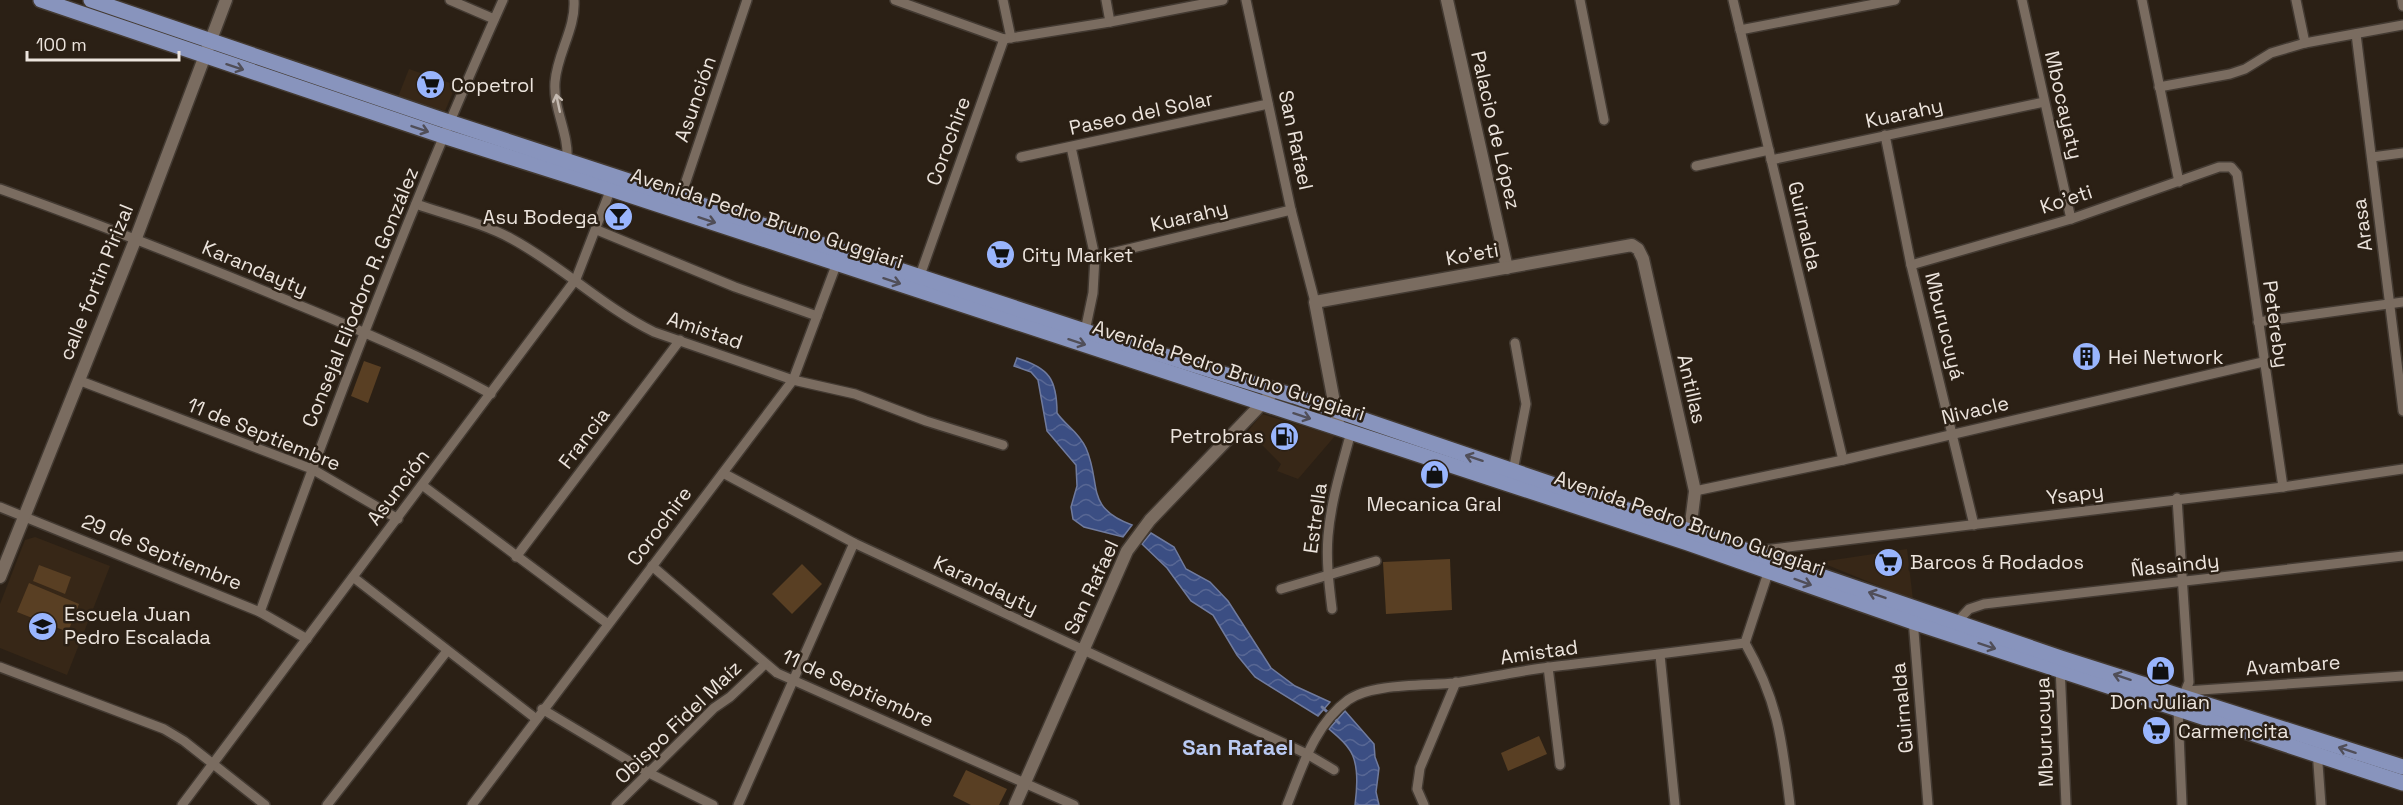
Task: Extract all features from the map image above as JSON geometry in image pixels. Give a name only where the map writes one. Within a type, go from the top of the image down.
[{"type":"main road","name":"Avenida Pedro Bruno Guggiari","points":[[40,0],[443,136],[614,182],[917,282],[1345,430],[1689,537],[1750,552],[1913,615],[1957,622],[2060,664]]},
{"type":"main road","name":"Avenida Pedro Bruno Guggiari","points":[[91,0],[567,160],[614,182]]},
{"type":"main road","name":"Avenida Pedro Bruno Guggiari","points":[[917,282],[1275,390],[1513,471],[1689,537],[1769,570],[2060,664],[2183,699],[2403,767]]},
{"type":"main road","name":"Avenida Pedro Bruno Guggiari","points":[[2183,699],[2318,756],[2403,783]]},
{"type":"street","name":"calle fortin Pirizal","points":[[0,577],[136,238],[226,0]]},
{"type":"street","points":[[450,0],[494,19]]},
{"type":"street","name":"Consejal Eliodoro R. González","points":[[260,612],[363,332],[448,121],[503,0]]},
{"type":"street","points":[[567,160],[566,132],[555,81],[572,21],[574,0]]},
{"type":"street","name":"Asunción","points":[[679,204],[747,0]]},
{"type":"street","points":[[895,0],[1008,39],[1223,0]]},
{"type":"street","points":[[1003,0],[1008,39]]},
{"type":"street","points":[[1106,0],[1110,22]]},
{"type":"street","name":"San Rafael","points":[[1246,0],[1291,210],[1315,302],[1336,411],[1345,430]]},
{"type":"street","name":"Palacio de López","points":[[1447,0],[1507,268]]},
{"type":"street","points":[[1580,0],[1604,120]]},
{"type":"street","name":"Guirnalda","points":[[1733,0],[1843,460]]},
{"type":"street","points":[[1740,30],[1895,0]]},
{"type":"street","name":"Mbocayaty","points":[[2022,0],[2071,219]]},
{"type":"street","points":[[2142,0],[2179,182]]},
{"type":"street","points":[[2296,0],[2305,43]]},
{"type":"street","points":[[2402,0],[2403,6]]},
{"type":"street","points":[[2159,87],[2230,74],[2245,69],[2271,53],[2305,43],[2403,25]]},
{"type":"street","name":"Arasa","points":[[2356,34],[2403,411]]},
{"type":"street","name":"Corochire","points":[[917,282],[1008,39]]},
{"type":"street","name":"Kuarahy","points":[[1696,166],[1885,135],[2044,102]]},
{"type":"street","name":"Paseo del Solar","points":[[1021,157],[1268,104]]},
{"type":"street","name":"Mburucuyá","points":[[1885,135],[1911,265],[1974,525]]},
{"type":"street","points":[[1071,147],[1095,257],[1093,293],[1085,331]]},
{"type":"street","points":[[2372,157],[2403,153]]},
{"type":"street","name":"Ko'eti","points":[[1911,265],[2071,219],[2219,167],[2231,167]]},
{"type":"street","name":"Petereby","points":[[2231,167],[2237,174],[2283,487]]},
{"type":"street","name":"Asunción","points":[[183,805],[576,279],[614,182]]},
{"type":"street","name":"Karandayty","points":[[0,189],[136,238],[363,332],[445,368],[491,394]]},
{"type":"street","name":"Amistad","points":[[416,204],[510,238],[576,279],[633,321],[793,380],[855,394],[926,421],[1003,445]]},
{"type":"street","name":"Kuarahy","points":[[1095,257],[1291,210]]},
{"type":"street","points":[[597,230],[735,287],[817,316]]},
{"type":"street","name":"Ko'eti","points":[[1315,302],[1610,247],[1635,246]]},
{"type":"street","name":"Antillas","points":[[1635,246],[1643,259],[1695,491],[1689,537]]},
{"type":"street","name":"Corochire","points":[[472,805],[535,718],[793,380],[839,257]]},
{"type":"street","points":[[2258,322],[2403,302]]},
{"type":"street","name":"Francia","points":[[516,557],[680,340]]},
{"type":"street","points":[[1513,471],[1526,404],[1515,343]]},
{"type":"street","name":"Nivacle","points":[[1695,491],[1843,460],[2263,362]]},
{"type":"street","name":"11 de Septiembre","points":[[78,380],[312,469],[398,519]]},
{"type":"street","name":"San Rafael","points":[[1015,805],[1127,551],[1150,520],[1275,390]]},
{"type":"street","name":"Estrella","points":[[1332,609],[1328,573],[1328,535],[1345,430]]},
{"type":"street","name":"Ysapy","points":[[1750,552],[2177,498],[2283,487],[2403,469]]},
{"type":"street","name":"Karandayty","points":[[723,473],[854,543],[1307,754],[1334,770]]},
{"type":"street","points":[[422,485],[608,624]]},
{"type":"street","points":[[2177,498],[2188,682],[2183,699],[2182,805]]},
{"type":"street","name":"29 de Septiembre","points":[[0,507],[260,612],[307,639]]},
{"type":"street","points":[[738,805],[854,543]]},
{"type":"street","name":"Ñasaindy","points":[[1957,622],[1969,609],[1984,604],[2403,556]]},
{"type":"street","points":[[1281,589],[1328,573],[1376,561]]},
{"type":"street","name":"11 de Septiembre","points":[[652,566],[764,664],[792,681],[1074,805]]},
{"type":"street","points":[[1769,570],[1745,643],[1765,677],[1782,732],[1790,805]]},
{"type":"street","points":[[353,577],[535,718]]},
{"type":"street","name":"Guirnalda","points":[[1913,615],[1928,805]]},
{"type":"street","name":"Amistad","points":[[1307,754],[1322,728],[1341,706],[1356,695],[1548,667],[1745,643]]},
{"type":"street","points":[[327,805],[447,651]]},
{"type":"street","points":[[1660,655],[1675,805]]},
{"type":"street","name":"Obispo Fidel Maíz","points":[[616,805],[714,708],[730,697],[764,664]]},
{"type":"street","name":"Mburucuya","points":[[2060,664],[2066,805]]},
{"type":"street","points":[[0,667],[164,729],[184,741],[265,805]]},
{"type":"street","points":[[1548,667],[1560,765]]},
{"type":"street","name":"Avambare","points":[[2183,699],[2403,676]]},
{"type":"street","points":[[1424,805],[1417,789],[1419,768],[1456,682]]},
{"type":"street","points":[[542,709],[649,773],[713,805]]},
{"type":"street","points":[[2317,740],[2320,805]]},
{"type":"street","points":[[1287,805],[1307,754]]},
{"type":"shaded area","points":[[409,69],[456,85],[445,111],[398,97]]},
{"type":"shaded area","points":[[364,361],[381,367],[368,403],[351,396]]},
{"type":"shaded area","points":[[1262,414],[1335,436],[1298,479],[1277,471],[1281,464],[1248,431]]},
{"type":"shaded area","name":"Escuela Juan Pedro Escalada","points":[[35,537],[110,566],[67,675],[0,648],[0,604],[25,540]]},
{"type":"shaded area","points":[[1907,549],[1913,600],[1820,562]]},
{"type":"shaded area","points":[[1450,559],[1452,610],[1386,614],[1383,562]]},
{"type":"shaded area","points":[[802,564],[822,584],[792,614],[772,594]]},
{"type":"shaded area","points":[[39,565],[71,577],[65,594],[33,581]]},
{"type":"shaded area","points":[[29,583],[79,604],[68,632],[17,612]]},
{"type":"shaded area","points":[[1539,736],[1547,754],[1508,771],[1501,753]]},
{"type":"shaded area","points":[[966,770],[1007,789],[999,805],[971,805],[953,796]]},
{"type":"water","points":[[1017,358],[1037,366],[1049,376],[1055,391],[1057,413],[1086,448],[1101,502],[1107,511],[1132,525],[1123,537],[1084,527],[1073,519],[1071,507],[1077,486],[1076,465],[1047,431],[1038,380],[1031,372],[1014,366]]},
{"type":"water","points":[[1151,533],[1174,547],[1186,569],[1210,582],[1228,601],[1271,668],[1295,686],[1330,702],[1318,716],[1255,677],[1237,655],[1213,615],[1191,601],[1167,568],[1142,544]]},
{"type":"water","points":[[1345,711],[1374,744],[1379,768],[1376,792],[1379,805],[1355,805],[1356,776],[1352,755],[1345,743],[1329,729]]},
{"type":"waterway","points":[[1322,707],[1339,723]]},
{"type":"place","name":"Copetrol","points":[[430,85]]},
{"type":"place","name":"Asu Bodega","points":[[619,217]]},
{"type":"place","name":"City Market","points":[[1001,255]]},
{"type":"place","name":"Hei Network","points":[[2087,357]]},
{"type":"place","name":"Petrobras","points":[[1285,436]]},
{"type":"place","name":"Mecanica Gral","points":[[1434,474]]},
{"type":"place","name":"Barcos & Rodados","points":[[1889,562]]},
{"type":"place","name":"Escuela Juan Pedro Escalada","points":[[43,626]]},
{"type":"place","name":"Don Julian","points":[[2160,671]]},
{"type":"place","name":"Carmencita","points":[[2157,731]]},
{"type":"district","name":"San Rafael","points":[[1238,747]]}]
